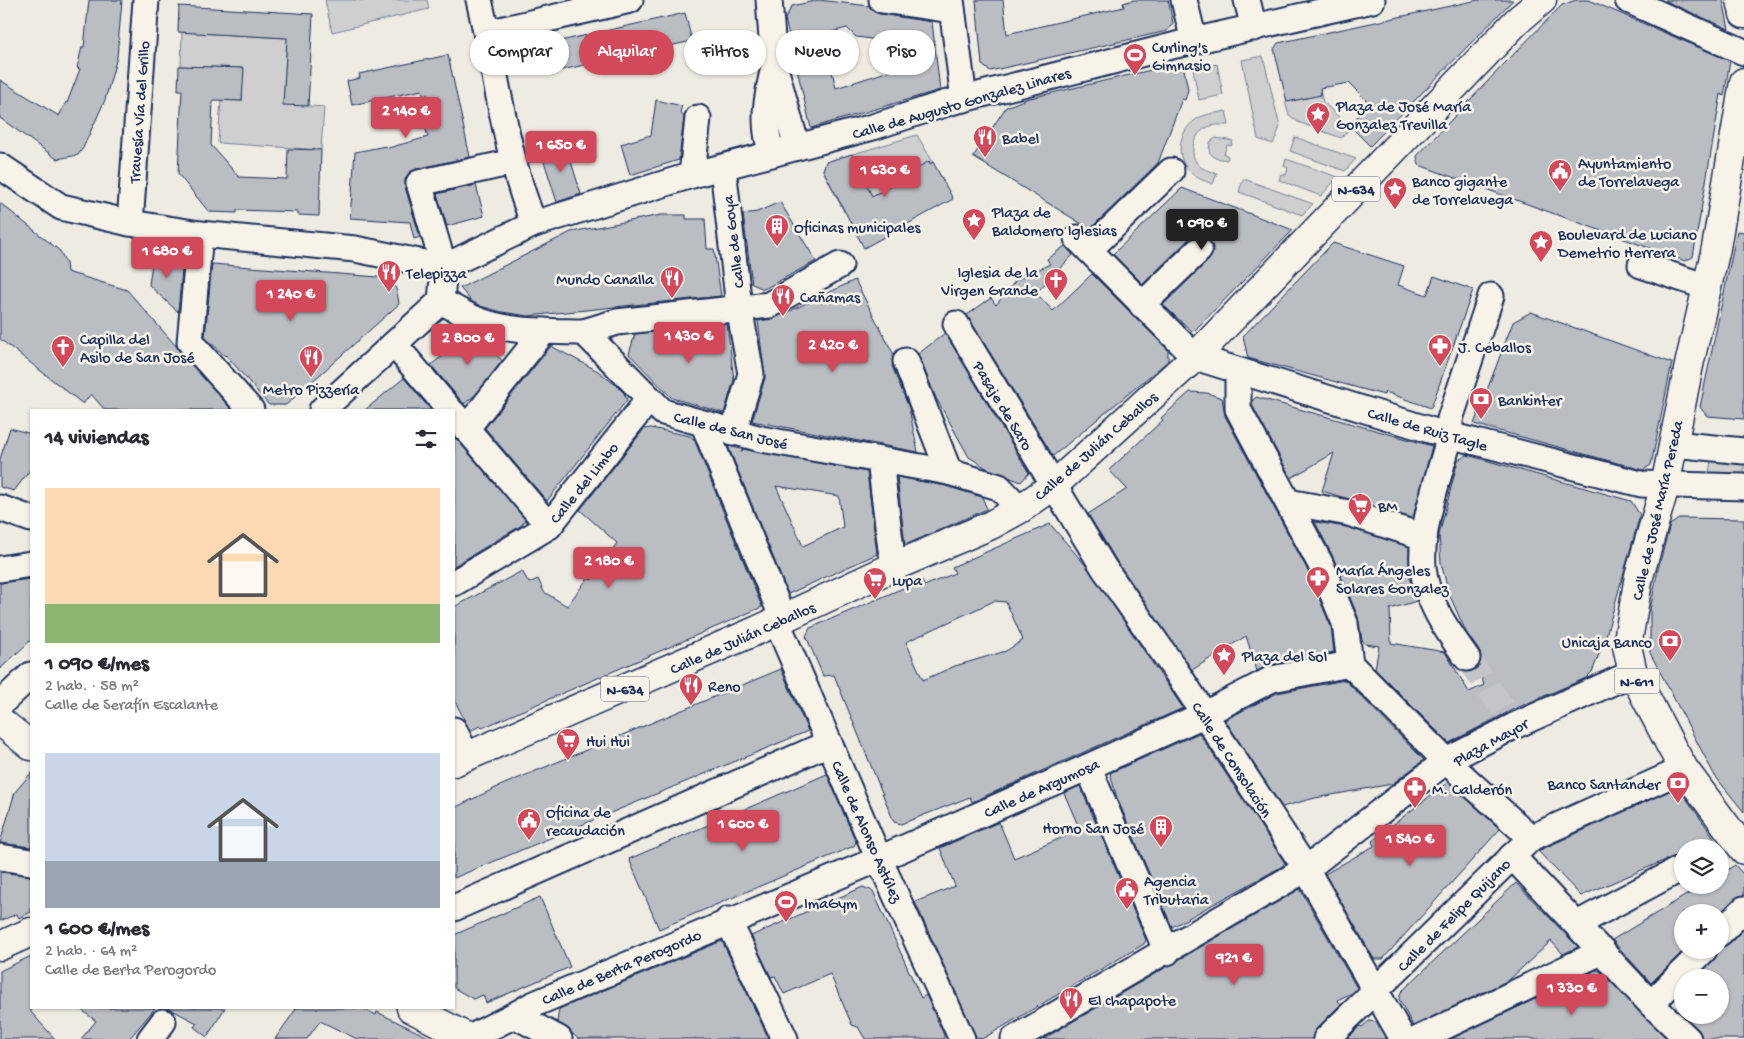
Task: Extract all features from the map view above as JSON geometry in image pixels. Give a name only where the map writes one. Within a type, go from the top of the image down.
[{"type":"main road","name":"Calle de Julián Ceballos","points":[[460,760],[780,620],[895,566],[991,525],[1020,509],[1052,486],[1194,357],[1520,10],[1542,0]]},
{"type":"main road","points":[[1741,0],[1744,14]]},
{"type":"main road","name":"Calle de José María Pereda","points":[[1733,846],[1684,770],[1633,673],[1627,646],[1639,576],[1665,486],[1707,287],[1736,178],[1744,82]]},
{"type":"main road","points":[[0,720],[30,745]]},
{"type":"main road","points":[[0,946],[30,932]]},
{"type":"main road","points":[[413,1009],[469,1039]]},
{"type":"street","name":"Travesía Vía del Grillo","points":[[130,223],[146,0]]},
{"type":"street","points":[[479,0],[486,30]]},
{"type":"street","points":[[496,30],[630,0]]},
{"type":"street","points":[[769,0],[774,64],[797,147]]},
{"type":"street","points":[[882,0],[952,5],[964,99]]},
{"type":"street","points":[[1184,0],[1194,41]]},
{"type":"street","points":[[1247,0],[1254,28]]},
{"type":"street","name":"Calle de Augusto Gonzalez Linares","points":[[444,267],[534,224],[692,175],[723,168],[964,99],[1194,41],[1372,0]]},
{"type":"street","points":[[1628,0],[1744,52]]},
{"type":"street","points":[[772,154],[768,141],[765,110],[774,64]]},
{"type":"street","points":[[496,75],[513,162],[523,198],[534,224]]},
{"type":"street","points":[[692,175],[698,118]]},
{"type":"street","points":[[323,409],[441,301],[444,267],[419,183],[513,162]]},
{"type":"street","points":[[0,166],[61,207],[130,223],[200,234],[355,249],[444,267]]},
{"type":"street","name":"Calle de Goya","points":[[723,168],[739,307],[751,374],[733,433]]},
{"type":"street","points":[[1171,170],[1083,244],[1194,357]]},
{"type":"street","points":[[200,234],[190,342],[250,409]]},
{"type":"street","points":[[1142,305],[1199,250]]},
{"type":"street","points":[[441,301],[476,319],[497,325],[544,331],[584,332],[617,322],[769,305],[840,265]]},
{"type":"street","points":[[1641,265],[1707,287]]},
{"type":"street","points":[[1467,658],[1453,639],[1429,596],[1423,567],[1424,537],[1450,435],[1450,419],[1491,296]]},
{"type":"street","name":"Pasaje de Saro","points":[[956,324],[1052,486]]},
{"type":"street","points":[[544,331],[456,418],[549,526]]},
{"type":"street","name":"Calle de San José","points":[[584,332],[663,412],[733,433],[949,472]]},
{"type":"street","points":[[394,344],[448,409]]},
{"type":"street","name":"Calle de Ruiz Tagle","points":[[1194,357],[1238,372],[1450,435],[1641,484],[1744,487]]},
{"type":"street","points":[[906,361],[949,472],[999,488],[1020,509]]},
{"type":"street","points":[[1014,1039],[1306,870],[1446,761],[1350,664],[1345,623],[1320,563],[1238,409],[1238,372]]},
{"type":"street","name":"Calle del Limbo","points":[[455,582],[549,526],[649,399]]},
{"type":"street","name":"Calle de Alonso Astúlez","points":[[704,425],[829,743],[879,859],[962,1039]]},
{"type":"street","points":[[1673,444],[1744,451]]},
{"type":"street","points":[[880,461],[891,549],[895,566]]},
{"type":"street","name":"Calle de Consolación","points":[[1052,486],[1104,568],[1306,870],[1403,1039]]},
{"type":"street","points":[[1288,502],[1349,513],[1424,537]]},
{"type":"street","points":[[0,508],[30,519]]},
{"type":"street","points":[[0,570],[30,564]]},
{"type":"street","points":[[1204,715],[1272,679],[1350,664]]},
{"type":"street","name":"Plaza Mayor","points":[[1531,838],[1446,761],[1510,719],[1633,673]]},
{"type":"street","points":[[0,704],[30,676]]},
{"type":"street","name":"Calle de Argumosa","points":[[879,859],[1204,715]]},
{"type":"street","points":[[455,735],[460,760]]},
{"type":"street","points":[[455,908],[829,743]]},
{"type":"street","points":[[1088,767],[1167,952]]},
{"type":"street","name":"Calle de Felipe Quijano","points":[[1326,1039],[1531,838],[1684,770]]},
{"type":"street","points":[[1512,856],[1651,1004],[1688,1039]]},
{"type":"street","points":[[0,857],[30,862]]},
{"type":"street","name":"Calle de Berta Perogordo","points":[[469,1039],[488,1027],[514,1027],[532,1005],[728,920],[879,859]]},
{"type":"street","points":[[1577,924],[1674,872]]},
{"type":"street","points":[[1729,924],[1744,909]]},
{"type":"street","points":[[728,920],[786,1039]]},
{"type":"street","points":[[1418,1039],[1603,951]]},
{"type":"street","points":[[1651,1004],[1695,959]]},
{"type":"street","points":[[514,1027],[559,1039]]},
{"type":"shaded area","points":[[325,0],[427,0],[429,9],[332,32]]},
{"type":"shaded area","points":[[182,32],[287,38],[283,104],[324,107],[321,150],[218,143],[221,100],[242,101],[243,68],[181,66]]},
{"type":"shaded area","points":[[1263,56],[1280,127],[1273,144],[1258,139],[1242,60]]},
{"type":"shaded area","points":[[1217,64],[1223,95],[1199,100],[1193,69]]},
{"type":"shaded area","points":[[1321,95],[1323,102],[1351,128],[1341,138],[1298,122],[1289,115],[1285,102]]},
{"type":"shaded area","points":[[1226,111],[1229,125],[1214,125],[1201,131],[1193,147],[1194,159],[1197,164],[1202,168],[1217,173],[1213,184],[1194,176],[1189,171],[1181,156],[1181,140],[1184,132],[1195,120],[1206,115]]},
{"type":"shaded area","points":[[917,135],[933,162],[929,162],[913,171],[914,173],[844,212],[823,170],[826,162]]},
{"type":"shaded area","points":[[1295,137],[1356,159],[1345,171],[1290,151]]},
{"type":"shaded area","points":[[1216,138],[1233,141],[1231,146],[1227,145],[1224,154],[1228,156],[1227,160],[1215,158],[1209,152],[1210,142]]},
{"type":"shaded area","points":[[1286,159],[1338,177],[1321,196],[1279,180],[1281,174],[1286,175],[1288,168],[1284,166]]},
{"type":"shaded area","points":[[1243,179],[1313,204],[1302,215],[1239,192]]},
{"type":"shaded area","points":[[1713,448],[1744,450],[1744,488],[1707,486]]},
{"type":"building","points":[[89,0],[122,0],[117,57],[105,100],[83,148],[78,155],[57,159],[0,118],[0,80],[59,116],[67,103],[80,69],[77,68],[82,47],[84,47]]},
{"type":"building","points":[[819,0],[869,6],[874,12],[880,14],[932,22],[933,30],[869,30],[869,39],[859,37],[859,30],[849,30],[847,28],[839,30],[788,30],[785,19],[792,6]]},
{"type":"building","points":[[976,0],[1003,0],[1007,34],[1124,7],[1123,3],[1134,0],[1168,0],[1173,23],[1167,31],[990,71],[982,65]]},
{"type":"building","points":[[1478,0],[1513,0],[1370,146],[1349,125],[1370,104],[1349,83],[1320,88],[1321,95],[1287,102],[1274,49],[1278,43]]},
{"type":"building","points":[[1576,0],[1589,0],[1730,61],[1724,96],[1721,94],[1693,257],[1685,261],[1419,165],[1417,156],[1505,63],[1562,5]]},
{"type":"building","points":[[1665,0],[1723,0],[1729,29],[1672,4]]},
{"type":"building","points":[[179,6],[313,14],[308,106],[283,105],[287,38],[178,32]]},
{"type":"building","points":[[685,13],[689,30],[684,30],[684,43],[674,45],[674,30],[609,30]]},
{"type":"building","points":[[579,37],[579,66],[569,68],[569,39]]},
{"type":"building","points":[[935,48],[940,90],[811,128],[798,75],[833,75],[836,88],[877,75],[935,75]]},
{"type":"building","points":[[448,55],[470,157],[416,169],[409,173],[405,180],[405,187],[420,237],[414,239],[410,222],[350,218],[355,152],[386,146],[388,148],[428,137],[425,127],[434,123],[427,94],[423,94],[422,90],[352,105],[347,81],[360,78],[359,74]]},
{"type":"building","points":[[1177,64],[1184,69],[1188,90],[1185,100],[1182,99],[1158,163],[1090,229],[973,157],[1006,107],[1026,99]]},
{"type":"building","points":[[179,66],[244,68],[242,101],[213,100],[211,145],[239,177],[287,179],[288,149],[321,150],[319,216],[298,215],[298,212],[237,210],[237,213],[209,212],[178,174],[182,90],[178,90]]},
{"type":"building","points":[[656,100],[682,106],[680,112],[684,117],[679,160],[630,175],[621,144],[651,135]]},
{"type":"building","points":[[566,145],[581,194],[557,202],[541,152]]},
{"type":"building","points":[[852,154],[872,196],[914,173],[913,171],[929,161],[930,164],[933,162],[953,199],[864,248],[823,170],[826,162]]},
{"type":"building","points":[[476,185],[484,216],[447,226],[437,194]]},
{"type":"building","points":[[1182,188],[1293,230],[1193,332],[1163,305],[1209,260],[1213,247],[1209,240],[1202,236],[1189,239],[1143,284],[1113,254]]},
{"type":"building","name":"Oficinas municipales","points":[[780,202],[816,261],[764,289],[752,284],[743,214],[757,212]]},
{"type":"building","points":[[0,203],[60,251],[66,263],[67,272],[127,290],[231,409],[104,409],[91,394],[83,404],[0,339]]},
{"type":"building","points":[[661,215],[686,215],[686,219],[705,219],[707,249],[714,249],[721,296],[528,316],[480,306],[471,301],[460,288],[571,232]]},
{"type":"building","points":[[1737,231],[1744,232],[1744,419],[1707,416],[1700,407]]},
{"type":"building","points":[[1333,243],[1404,266],[1398,285],[1427,295],[1434,276],[1473,290],[1431,408],[1385,392],[1384,395],[1248,358],[1243,336]]},
{"type":"building","points":[[1065,246],[1073,255],[1036,293],[1053,311],[1092,274],[1168,350],[1168,361],[1053,456],[967,315],[991,298],[996,305],[1016,280],[1050,264],[1047,259]]},
{"type":"building","points":[[153,255],[183,260],[178,312],[149,285]]},
{"type":"building","points":[[212,264],[391,278],[397,291],[399,304],[286,405],[269,405],[226,355],[205,337]]},
{"type":"building","points":[[855,280],[894,355],[892,366],[909,408],[918,452],[752,421],[765,378],[758,321],[773,319]]},
{"type":"building","points":[[1531,312],[1672,363],[1651,465],[1643,470],[1474,424],[1513,322]]},
{"type":"building","points":[[727,324],[734,380],[724,413],[672,398],[629,354],[635,334]]},
{"type":"building","points":[[471,333],[481,336],[502,361],[476,394],[464,404],[431,365]]},
{"type":"building","points":[[945,333],[1029,473],[1021,482],[988,469],[969,457],[936,398],[918,354]]},
{"type":"building","points":[[551,346],[598,371],[624,393],[627,400],[547,501],[485,428]]},
{"type":"building","points":[[404,378],[430,409],[366,409]]},
{"type":"building","points":[[1190,392],[1207,393],[1222,398],[1225,416],[1307,569],[1331,627],[1334,652],[1269,665],[1257,671],[1246,636],[1192,670],[1116,560],[1088,514],[1127,489],[1109,470]]},
{"type":"building","points":[[1256,397],[1432,446],[1413,518],[1322,491],[1334,453],[1291,478],[1252,405],[1252,401]]},
{"type":"building","points":[[10,428],[30,434],[30,470],[14,491],[0,487],[0,459]]},
{"type":"building","points":[[651,428],[690,436],[694,439],[762,607],[482,728],[480,726],[470,731],[455,701],[455,606],[522,571],[529,583],[538,579],[544,592],[567,606],[588,578],[591,580],[617,543],[580,510],[644,429]]},
{"type":"building","points":[[455,437],[525,519],[522,525],[455,565]]},
{"type":"building","points":[[728,446],[742,449],[742,452],[743,449],[867,472],[877,554],[788,594]],"holes":[[[776,486],[839,496],[843,527],[803,546]]]},
{"type":"building","points":[[1467,455],[1631,501],[1640,515],[1605,639],[1592,672],[1586,678],[1512,710],[1449,743],[1375,669],[1379,646],[1365,644],[1362,640],[1358,617],[1333,557],[1315,522],[1346,527],[1409,547],[1410,581],[1417,601],[1390,609],[1391,643],[1445,652],[1469,692],[1484,685],[1478,667],[1481,656],[1466,632],[1449,594],[1441,563],[1439,535],[1458,460]]},
{"type":"building","points":[[897,477],[946,486],[982,497],[987,509],[905,545]]},
{"type":"building","points":[[1680,518],[1744,519],[1744,812],[1715,776],[1650,653],[1650,610],[1658,569],[1670,525]]},
{"type":"building","points":[[1050,524],[1087,567],[1183,708],[972,802],[970,797],[901,824],[894,822],[834,675],[823,676],[806,636],[810,628],[922,580],[924,586],[955,573],[952,567]],"holes":[[[994,601],[1006,602],[1023,640],[1006,651],[955,666],[923,680],[906,642]]]},
{"type":"building","points":[[30,579],[30,641],[0,669],[0,583]]},
{"type":"building","points":[[781,669],[808,731],[455,878],[455,808],[502,785]]},
{"type":"building","points":[[1345,680],[1424,760],[1392,784],[1315,798],[1282,807],[1225,720],[1277,693]]},
{"type":"building","points":[[1199,733],[1285,863],[1281,867],[1172,927],[1117,798],[1110,773]]},
{"type":"building","points":[[30,774],[30,847],[0,843],[15,792]]},
{"type":"building","points":[[827,774],[856,842],[854,846],[659,929],[629,859]]},
{"type":"building","points":[[1448,782],[1500,829],[1383,959],[1374,959],[1325,874],[1374,846],[1372,841]]},
{"type":"building","points":[[1080,786],[1146,940],[1144,944],[982,1039],[976,1037],[915,902],[955,886],[940,848],[999,822],[1014,858],[1080,830],[1064,793]]},
{"type":"building","points":[[1678,787],[1715,839],[1674,839],[1674,856],[1581,896],[1538,851]]},
{"type":"building","points":[[1735,865],[1744,875],[1744,895],[1734,899],[1729,904],[1674,904],[1675,959],[1651,983],[1612,940],[1688,894],[1729,894],[1729,869]]},
{"type":"building","points":[[0,872],[30,876],[30,912],[19,918],[17,914],[0,921]]},
{"type":"building","points":[[1516,883],[1578,947],[1563,954],[1551,941],[1509,980],[1413,1026],[1399,999],[1401,992]]},
{"type":"building","points":[[863,887],[873,891],[921,998],[926,995],[944,1035],[944,1039],[865,1039],[858,1027],[852,1025],[830,974],[784,994],[775,976],[771,977],[751,936]]},
{"type":"building","points":[[1300,889],[1357,988],[1352,993],[1337,1000],[1341,1004],[1316,1029],[1312,1039],[1043,1039]]},
{"type":"building","points":[[540,897],[570,967],[486,1003],[483,995],[473,999],[455,989],[455,935]]},
{"type":"building","points":[[1744,929],[1744,1039],[1702,1039],[1698,1029],[1692,1024],[1729,1024],[1729,969],[1705,969],[1714,959],[1729,959],[1730,943]]},
{"type":"building","points":[[722,941],[769,1039],[578,1039],[566,1027],[557,1022],[559,1009]]},
{"type":"building","points":[[30,956],[30,1009],[55,1039],[0,1039],[0,971]]},
{"type":"building","points":[[1596,970],[1600,971],[1667,1039],[1451,1039]]},
{"type":"building","points":[[80,1009],[154,1009],[129,1039],[81,1039],[96,1021]]},
{"type":"building","points":[[170,1009],[224,1009],[207,1037],[194,1027],[197,1023]]},
{"type":"building","points":[[296,1009],[364,1009],[376,1015],[377,1012],[432,1039],[357,1039],[320,1021],[307,1039],[275,1039]]},
{"type":"building","points":[[1369,1021],[1376,1022],[1386,1039],[1347,1039],[1360,1026],[1362,1027]]},
{"type":"tunnel","points":[[1467,658],[1506,713]]},
{"type":"place","name":"Curling's Gimnasio","points":[[1135,76]]},
{"type":"place","name":"Plaza de José María Gonzalez Trevilla","points":[[1318,135]]},
{"type":"place","name":"Babel","points":[[985,158]]},
{"type":"place","name":"Ayuntamiento de Torrelavega","points":[[1560,192]]},
{"type":"place","name":"Banco gigante de Torrelavega","points":[[1395,210]]},
{"type":"place","name":"Plaza de Baldomero Iglesias","points":[[974,241]]},
{"type":"place","name":"Oficinas municipales","points":[[777,247]]},
{"type":"place","name":"Boulevard de Luciano Demetrio Herrera","points":[[1541,263]]},
{"type":"place","name":"Telepizza","points":[[389,293]]},
{"type":"place","name":"Mundo Canalla","points":[[672,299]]},
{"type":"place","name":"Iglesia de la Virgen Grande","points":[[1056,301]]},
{"type":"place","name":"Cañamas","points":[[783,317]]},
{"type":"place","name":"J. Ceballos","points":[[1440,367]]},
{"type":"place","name":"Capilla del Asilo de San José","points":[[63,368]]},
{"type":"place","name":"Metro Pizzería","points":[[311,378]]},
{"type":"place","name":"Bankinter","points":[[1481,420]]},
{"type":"place","name":"BM","points":[[1360,526]]},
{"type":"place","name":"María Ángeles Solares Gonzalez","points":[[1318,599]]},
{"type":"place","name":"Lupa","points":[[875,600]]},
{"type":"place","name":"Unicaja Banco","points":[[1670,662]]},
{"type":"place","name":"Plaza del Sol","points":[[1224,676]]},
{"type":"place","name":"Reno","points":[[691,706]]},
{"type":"place","name":"Hui Hui","points":[[568,761]]},
{"type":"place","name":"Banco Santander","points":[[1678,804]]},
{"type":"place","name":"M. Calderón","points":[[1415,809]]},
{"type":"place","name":"Oficina de recaudación","points":[[529,841]]},
{"type":"place","name":"Horno San José","points":[[1161,848]]},
{"type":"place","name":"Agencia Tributaria","points":[[1127,910]]},
{"type":"place","name":"ImaGym","points":[[786,923]]},
{"type":"place","name":"El chapapote","points":[[1071,1020]]}]
